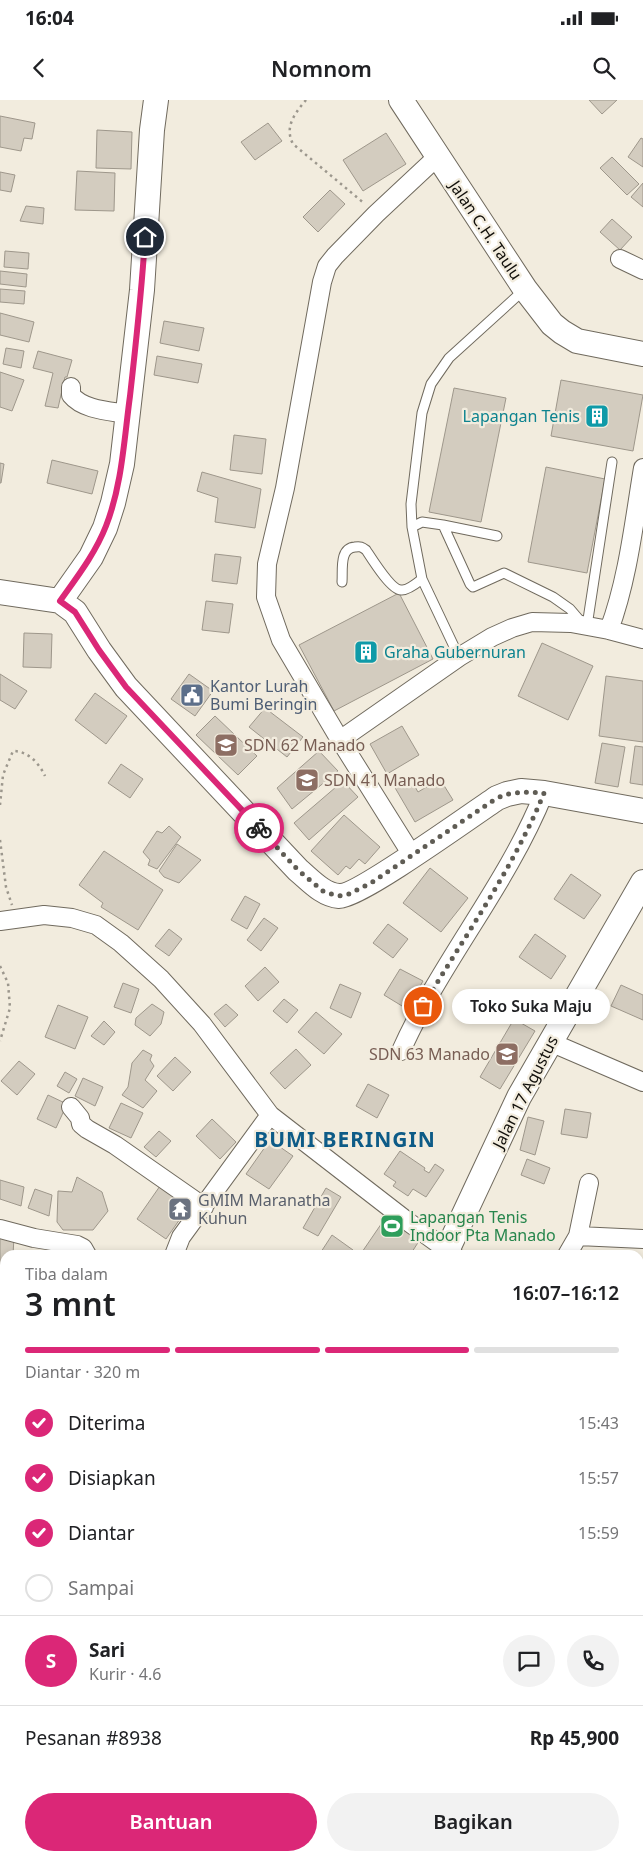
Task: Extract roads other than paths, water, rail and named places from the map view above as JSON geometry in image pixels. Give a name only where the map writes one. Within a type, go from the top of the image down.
[{"type":"street","points":[[60,601],[91,558],[105,528],[113,504],[122,464],[142,290],[152,130],[156,100]]},
{"type":"street","name":"Jalan C.H. Taulu","points":[[401,100],[526,289],[552,324],[570,338],[643,354]]},
{"type":"street","points":[[412,855],[340,740],[282,640],[266,597],[267,564],[285,488],[322,282],[327,266],[376,214],[438,157]]},
{"type":"street","points":[[620,259],[643,270]]},
{"type":"street","points":[[71,386],[71,395],[75,400],[100,409],[128,414]]},
{"type":"street","points":[[609,630],[618,604],[626,570],[643,468]]},
{"type":"street","points":[[0,592],[60,601],[75,612],[99,650],[126,687],[298,870],[324,892],[339,896],[347,895],[371,883],[497,798],[507,794],[521,791],[544,793],[643,811]]},
{"type":"street","points":[[340,740],[460,657],[492,637],[512,628],[532,622],[571,623],[643,639]]},
{"type":"street","points":[[401,1051],[416,1018],[476,919],[533,819],[544,793]]},
{"type":"street","name":"Jalan 17 Agustus","points":[[451,1250],[519,1097],[643,882]]},
{"type":"street","points":[[8,920],[44,915],[72,918],[96,925],[121,943],[161,979],[202,1024],[270,1115],[444,1250]]},
{"type":"street","points":[[550,1042],[643,1082]]},
{"type":"street","points":[[71,1107],[80,1118],[81,1124],[87,1129],[115,1145],[204,1207]]},
{"type":"street","points":[[176,1250],[181,1238],[270,1115]]},
{"type":"street","points":[[570,1250],[578,1236],[589,1183]]},
{"type":"street","points":[[0,1229],[77,1246],[84,1250]]},
{"type":"street","points":[[578,1236],[643,1239]]},
{"type":"lane","points":[[460,657],[422,579],[412,527],[411,504],[422,414],[431,384],[449,358],[526,289]]},
{"type":"lane","points":[[586,626],[612,462]]},
{"type":"lane","points":[[412,527],[422,522],[497,536]]},
{"type":"lane","points":[[443,525],[473,587],[504,573],[553,597],[570,609],[586,626]]},
{"type":"lane","points":[[342,582],[343,556],[347,550],[355,547],[362,547],[366,550],[392,585],[398,590],[405,590],[422,579]]},
{"type":"place","name":"Lapangan Tenis","points":[[597,416]]},
{"type":"place","name":"Graha Gubernuran","points":[[366,652]]},
{"type":"place","name":"Kantor Lurah Bumi Beringin","points":[[192,695]]},
{"type":"place","name":"SDN 62 Manado","points":[[226,745]]},
{"type":"place","name":"SDN 41 Manado","points":[[307,780]]},
{"type":"place","name":"Toko Suka Maju","points":[[423,1006]]},
{"type":"place","name":"SDN 63 Manado","points":[[507,1054]]},
{"type":"place","name":"GMIM Maranatha Kuhun","points":[[180,1209]]},
{"type":"place","name":"Lapangan Tenis Indoor Pta Manado","points":[[392,1226]]},
{"type":"district","name":"BUMI BERINGIN","points":[[345,1140]]}]
